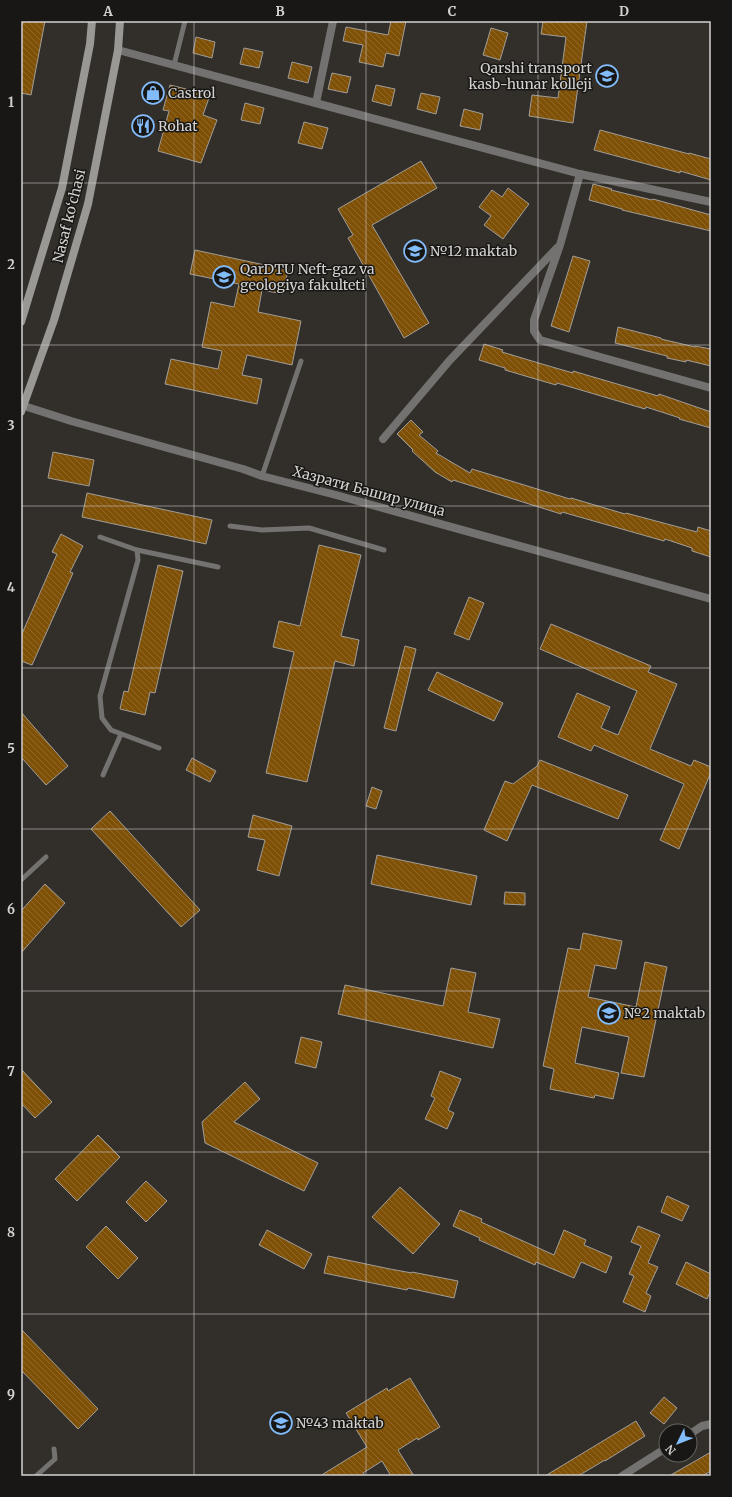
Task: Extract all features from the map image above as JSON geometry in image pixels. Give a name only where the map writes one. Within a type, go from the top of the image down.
[{"type":"main road","name":"Nasaf ko‘chasi","points":[[21,322],[62,188],[90,44],[92,21]]},
{"type":"main road","name":"Nasaf ko‘chasi","points":[[22,408],[54,320],[88,204],[118,50],[120,21]]},
{"type":"street","points":[[316,103],[333,21]]},
{"type":"street","points":[[118,50],[580,174],[711,202]]},
{"type":"street","points":[[580,174],[560,245],[534,320],[534,331],[540,340],[711,388]]},
{"type":"street","points":[[383,439],[450,360],[560,245]]},
{"type":"street","name":"Хазрати Башир улица","points":[[22,408],[243,469],[262,476],[336,495],[711,599]]},
{"type":"street","points":[[698,1429],[711,1424]]},
{"type":"street","points":[[622,1476],[658,1453]]},
{"type":"lane","points":[[174,65],[185,21]]},
{"type":"lane","points":[[262,476],[301,361]]},
{"type":"lane","points":[[230,526],[262,530],[309,528],[384,550]]},
{"type":"lane","points":[[100,537],[137,550],[218,567]]},
{"type":"lane","points":[[137,550],[138,560],[100,696],[102,718],[110,730],[159,748]]},
{"type":"lane","points":[[103,775],[121,734]]},
{"type":"lane","points":[[21,880],[46,857]]},
{"type":"lane","points":[[36,1476],[55,1459],[54,1450]]},
{"type":"building","points":[[21,21],[45,21],[31,95],[21,93]]},
{"type":"building","points":[[391,21],[406,21],[399,56],[386,53],[383,67],[359,62],[363,45],[343,41],[346,27],[388,35]]},
{"type":"building","points":[[543,21],[587,21],[573,123],[529,116],[532,95],[558,98],[566,37],[541,34]]},
{"type":"building","points":[[491,28],[508,33],[500,60],[483,55]]},
{"type":"building","points":[[196,37],[215,42],[212,58],[193,53]]},
{"type":"building","points":[[244,48],[263,52],[259,68],[240,64]]},
{"type":"building","points":[[292,62],[312,67],[308,83],[288,78]]},
{"type":"building","points":[[332,73],[351,77],[347,93],[328,89]]},
{"type":"building","points":[[170,85],[210,95],[203,115],[217,120],[201,163],[158,151],[169,111],[163,110]]},
{"type":"building","points":[[376,85],[395,89],[391,106],[372,101]]},
{"type":"building","points":[[421,93],[440,97],[436,114],[417,109]]},
{"type":"building","points":[[245,103],[264,108],[260,124],[241,120]]},
{"type":"building","points":[[464,109],[483,114],[480,130],[460,126]]},
{"type":"building","points":[[304,122],[328,128],[322,149],[298,143]]},
{"type":"building","points":[[600,130],[711,159],[711,180],[594,150]]},
{"type":"building","points":[[421,161],[437,188],[372,225],[429,323],[404,338],[348,238],[353,235],[338,209]]},
{"type":"building","points":[[593,184],[612,189],[611,190],[653,199],[711,215],[711,231],[622,210],[589,200]]},
{"type":"building","points":[[508,188],[529,204],[503,239],[484,225],[491,216],[479,207],[492,190],[502,197]]},
{"type":"building","points":[[195,250],[288,270],[283,294],[262,290],[258,312],[301,321],[292,365],[247,355],[242,375],[262,379],[257,404],[165,384],[171,359],[218,369],[222,351],[202,347],[211,302],[234,307],[239,284],[190,274]]},
{"type":"building","points":[[573,256],[590,261],[569,332],[551,326]]},
{"type":"building","points":[[618,327],[661,339],[711,349],[711,366],[686,360],[686,362],[667,358],[667,356],[615,343]]},
{"type":"building","points":[[484,344],[503,350],[502,352],[542,364],[573,373],[573,371],[658,396],[659,394],[711,412],[711,428],[679,419],[680,418],[646,407],[645,409],[557,383],[556,385],[505,370],[505,368],[479,360]]},
{"type":"building","points":[[411,420],[423,432],[419,435],[438,451],[436,453],[470,473],[472,469],[625,514],[626,513],[697,532],[698,527],[711,531],[711,557],[692,551],[692,548],[665,539],[664,541],[562,512],[561,514],[453,480],[452,482],[435,472],[412,451],[413,450],[397,434]]},
{"type":"building","points":[[53,452],[94,460],[89,486],[48,478]]},
{"type":"building","points":[[87,493],[212,520],[206,544],[82,517]]},
{"type":"building","points":[[61,534],[83,546],[70,572],[73,573],[32,665],[21,661],[21,636],[57,554],[52,552]]},
{"type":"building","points":[[319,545],[361,555],[341,636],[359,640],[354,666],[335,661],[307,782],[266,773],[294,652],[273,647],[279,621],[300,626]]},
{"type":"building","points":[[158,565],[183,571],[155,693],[150,692],[145,715],[120,709],[124,691],[128,692]]},
{"type":"building","points":[[469,597],[484,603],[469,640],[454,634]]},
{"type":"building","points":[[551,624],[651,666],[648,672],[677,684],[650,749],[691,766],[694,760],[711,767],[711,772],[679,849],[660,840],[684,784],[594,745],[591,751],[558,737],[577,693],[610,707],[601,728],[618,735],[637,691],[540,649]]},
{"type":"building","points":[[405,646],[416,649],[396,731],[384,728]]},
{"type":"building","points":[[437,672],[503,703],[494,721],[428,690]]},
{"type":"building","points":[[21,712],[68,766],[46,785],[21,757]]},
{"type":"building","points":[[192,758],[216,771],[210,782],[186,770]]},
{"type":"building","points":[[540,760],[628,795],[618,819],[532,785],[507,841],[484,830],[505,781],[513,784],[537,766]]},
{"type":"building","points":[[372,787],[382,791],[376,809],[366,806]]},
{"type":"building","points":[[110,811],[200,910],[181,927],[91,829]]},
{"type":"building","points":[[253,815],[292,826],[279,876],[257,870],[265,840],[248,837]]},
{"type":"building","points":[[377,855],[477,876],[471,905],[371,884]]},
{"type":"building","points":[[45,884],[65,903],[21,953],[21,911]]},
{"type":"building","points":[[505,892],[525,893],[525,905],[504,904]]},
{"type":"building","points":[[583,933],[622,941],[616,969],[595,965],[588,997],[636,1007],[645,962],[667,967],[644,1077],[621,1073],[629,1037],[582,1027],[575,1063],[619,1073],[613,1099],[595,1095],[594,1098],[550,1089],[554,1069],[543,1066],[568,948],[580,950]]},
{"type":"building","points":[[451,968],[476,973],[468,1012],[500,1019],[493,1048],[338,1014],[345,985],[443,1006]]},
{"type":"building","points":[[301,1037],[322,1042],[316,1068],[295,1063]]},
{"type":"building","points":[[21,1069],[52,1102],[35,1118],[21,1103]]},
{"type":"building","points":[[440,1071],[461,1079],[448,1110],[454,1113],[447,1129],[425,1119],[435,1098],[431,1096]]},
{"type":"building","points":[[245,1082],[260,1099],[234,1122],[318,1163],[304,1191],[205,1143],[202,1122]]},
{"type":"building","points":[[98,1135],[120,1157],[77,1201],[55,1179]]},
{"type":"building","points":[[146,1181],[167,1201],[146,1222],[126,1202]]},
{"type":"building","points":[[400,1187],[440,1224],[413,1254],[372,1217]]},
{"type":"building","points":[[667,1196],[689,1206],[682,1221],[661,1212]]},
{"type":"building","points":[[460,1210],[482,1219],[481,1222],[554,1255],[564,1230],[586,1240],[584,1245],[612,1257],[606,1273],[581,1262],[574,1278],[536,1262],[535,1265],[479,1240],[480,1238],[453,1226]]},
{"type":"building","points":[[106,1226],[138,1258],[118,1279],[86,1247]]},
{"type":"building","points":[[638,1226],[660,1235],[648,1263],[658,1267],[646,1293],[651,1296],[645,1312],[623,1302],[634,1276],[629,1274],[641,1246],[631,1242]]},
{"type":"building","points":[[267,1230],[312,1254],[304,1269],[259,1245]]},
{"type":"building","points":[[328,1256],[458,1281],[454,1298],[324,1273]]},
{"type":"building","points":[[686,1262],[711,1274],[711,1290],[707,1299],[676,1284]]},
{"type":"building","points":[[21,1329],[98,1409],[78,1429],[21,1370]]},
{"type":"building","points":[[410,1378],[440,1427],[418,1440],[417,1438],[398,1450],[414,1476],[391,1476],[382,1461],[363,1473],[365,1476],[320,1476],[367,1447],[346,1413],[387,1388],[388,1391]]},
{"type":"building","points":[[664,1397],[677,1408],[665,1423],[650,1413]]},
{"type":"building","points":[[636,1421],[645,1436],[605,1461],[578,1476],[545,1476]]},
{"type":"building","points":[[711,1452],[711,1471],[702,1476],[669,1476],[692,1463],[698,1463],[698,1459]]},
{"type":"place","name":"Qarshi transport kasb-hunar kolleji","points":[[607,76]]},
{"type":"place","name":"Castrol","points":[[153,93]]},
{"type":"place","name":"Rohat","points":[[143,126]]},
{"type":"place","name":"№12 maktab","points":[[415,251]]},
{"type":"place","name":"QarDTU Neft-gaz va geologiya fakulteti","points":[[224,277]]},
{"type":"place","name":"№2 maktab","points":[[609,1013]]},
{"type":"place","name":"№43 maktab","points":[[281,1423]]}]
